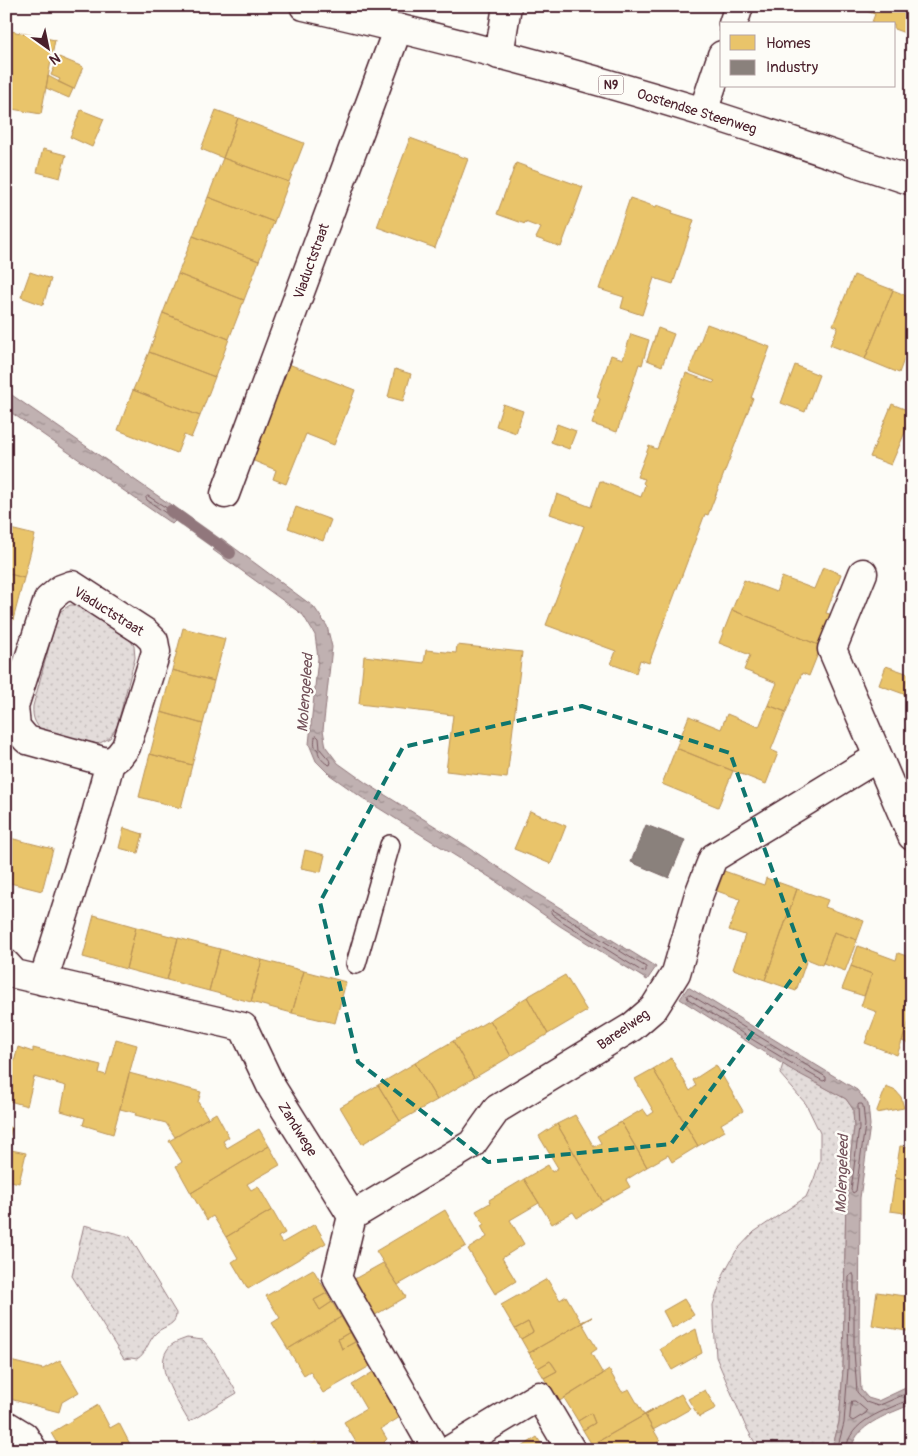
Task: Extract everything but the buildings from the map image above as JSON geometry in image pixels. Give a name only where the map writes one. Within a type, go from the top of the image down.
[{"type":"street","name":"Oostendse Steenweg","points":[[304,6],[398,28],[590,78],[792,140],[912,181]]},
{"type":"street","points":[[499,55],[507,6]]},
{"type":"street","points":[[734,22],[740,6]]},
{"type":"street","name":"Viaductstraat","points":[[225,494],[398,28]]},
{"type":"street","points":[[703,112],[720,61]]},
{"type":"street","points":[[863,573],[832,649],[912,836]]},
{"type":"street","name":"Viaductstraat","points":[[43,981],[96,814],[110,763],[126,747],[156,652],[154,641],[146,633],[72,585],[61,589],[48,600],[14,706],[16,727],[27,740],[110,763]]},
{"type":"street","name":"Bareelweg","points":[[352,1216],[472,1144],[497,1109],[632,1027],[654,1008],[676,973],[699,894],[713,858],[878,757]]},
{"type":"street","name":"Zandwege","points":[[6,964],[15,974],[244,1028],[272,1088],[352,1216]]},
{"type":"street","points":[[352,1216],[337,1278],[436,1450]]},
{"type":"street","points":[[450,1450],[539,1396],[571,1450]]},
{"type":"street","points":[[6,1425],[24,1436],[33,1450]]},
{"type":"lane","points":[[356,964],[390,845]]},
{"type":"highlighted area","points":[[582,706],[730,753],[805,961],[671,1144],[488,1162],[358,1062],[320,902],[403,747]]},
{"type":"shaded area","points":[[70,605],[83,608],[131,641],[134,646],[135,658],[117,726],[110,738],[98,744],[48,733],[38,726],[33,715],[33,706],[58,613]]},
{"type":"shaded area","points":[[783,1064],[846,1099],[853,1109],[854,1128],[846,1190],[843,1369],[839,1422],[832,1450],[759,1450],[745,1425],[716,1357],[713,1305],[724,1273],[736,1251],[754,1232],[806,1197],[820,1161],[820,1133],[806,1104],[780,1074]]},
{"type":"shaded area","points":[[84,1225],[130,1237],[176,1313],[172,1323],[157,1332],[137,1359],[124,1359],[72,1276]]},
{"type":"shaded area","points":[[187,1338],[203,1340],[212,1350],[237,1393],[189,1422],[170,1387],[164,1367],[164,1358],[167,1350],[175,1342]]},
{"type":"water","points":[[6,391],[187,516],[183,524],[176,520],[172,524],[6,409]]},
{"type":"water","points":[[221,538],[314,607],[327,626],[332,647],[323,730],[326,747],[338,763],[536,893],[656,967],[647,980],[560,926],[491,878],[364,799],[330,775],[316,761],[309,744],[318,658],[315,635],[303,615],[213,550]]},
{"type":"water","points":[[688,987],[857,1090],[868,1104],[870,1125],[860,1198],[859,1351],[861,1390],[868,1398],[878,1401],[912,1385],[912,1404],[866,1427],[855,1439],[851,1450],[832,1450],[839,1422],[843,1369],[846,1190],[854,1128],[853,1109],[846,1099],[792,1070],[680,999]]},
{"type":"waterway","name":"Molengeleed","points":[[171,511],[230,553]]}]
